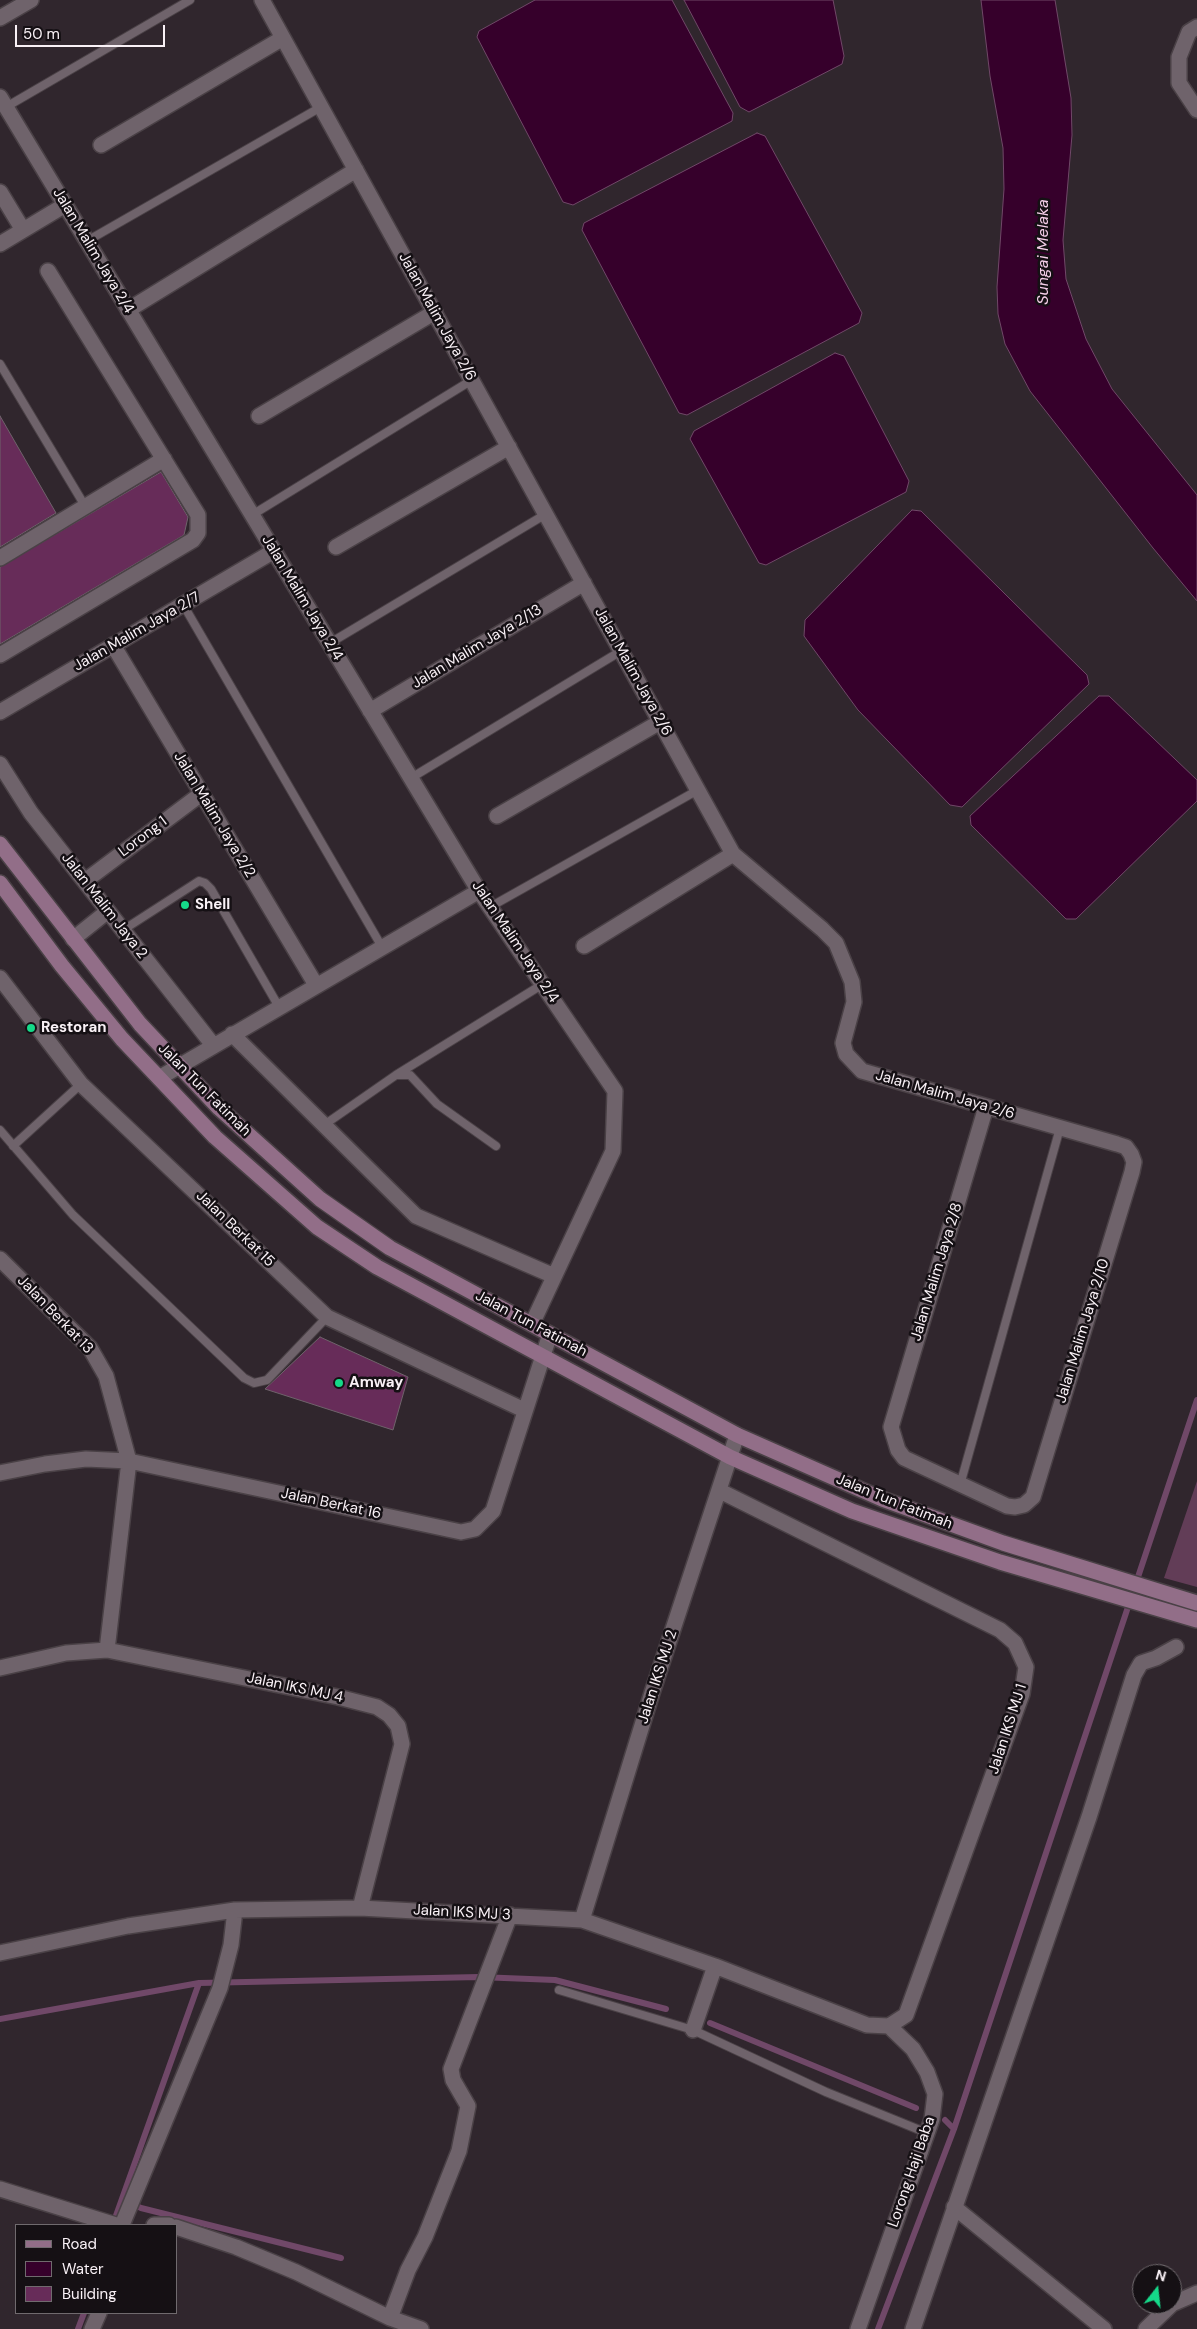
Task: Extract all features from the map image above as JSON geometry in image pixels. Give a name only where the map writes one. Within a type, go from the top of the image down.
[{"type":"main road","name":"Jalan Tun Fatimah","points":[[0,844],[140,1024],[231,1120],[333,1209],[390,1248],[737,1435],[930,1518],[1090,1571],[1197,1603]]},
{"type":"main road","name":"Jalan Tun Fatimah","points":[[0,883],[62,966],[122,1039],[214,1137],[317,1227],[377,1267],[542,1354],[730,1457],[886,1524],[1085,1588],[1197,1620]]},
{"type":"street","points":[[0,18],[31,0]]},
{"type":"street","name":"Jalan Malim Jaya 2/6","points":[[262,0],[733,854],[822,928],[836,943],[852,982],[854,1002],[843,1043],[846,1054],[851,1061],[862,1071],[1117,1144],[1126,1147],[1131,1154]]},
{"type":"street","points":[[1197,27],[1189,32],[1179,57],[1179,83],[1197,110]]},
{"type":"street","points":[[101,145],[283,38]]},
{"type":"street","name":"Jalan Malim Jaya 2/4","points":[[3,102],[479,891],[616,1091],[614,1151],[554,1276]]},
{"type":"street","points":[[128,310],[356,170]]},
{"type":"street","points":[[0,192],[23,230]]},
{"type":"street","points":[[0,244],[65,205]]},
{"type":"street","points":[[0,655],[192,540],[198,533],[198,515],[48,271]]},
{"type":"street","points":[[259,416],[434,312]]},
{"type":"street","points":[[336,547],[509,447]]},
{"type":"street","points":[[0,558],[164,459]]},
{"type":"street","name":"Jalan Malim Jaya 2/7","points":[[0,712],[113,645],[184,606],[274,551]]},
{"type":"street","name":"Jalan Malim Jaya 2/13","points":[[370,711],[584,583]]},
{"type":"street","name":"Jalan Malim Jaya 2/2","points":[[113,645],[316,985]]},
{"type":"street","points":[[497,816],[660,722]]},
{"type":"street","name":"Jalan Malim Jaya 2","points":[[0,764],[22,800],[213,1045]]},
{"type":"street","name":"Lorong 1","points":[[84,881],[201,794]]},
{"type":"street","points":[[584,946],[733,854]]},
{"type":"street","points":[[159,1078],[178,1065],[479,891]]},
{"type":"street","points":[[73,938],[108,911]]},
{"type":"street","name":"Jalan Berkat 15","points":[[0,978],[81,1084],[327,1317],[524,1410]]},
{"type":"street","points":[[232,1034],[416,1216],[554,1276],[532,1324]]},
{"type":"street","name":"Jalan Malim Jaya 2/8","points":[[960,1484],[904,1458],[898,1450],[891,1427],[986,1107]]},
{"type":"street","name":"Jalan Malim Jaya 2/10","points":[[960,1484],[1015,1508],[1024,1505],[1033,1497],[1132,1172],[1134,1162],[1131,1154]]},
{"type":"street","name":"Jalan Berkat 13","points":[[0,1259],[90,1348],[106,1376],[129,1461]]},
{"type":"street","name":"Jalan Berkat 16","points":[[0,1473],[45,1464],[86,1459],[129,1461],[461,1532],[475,1529],[493,1511],[550,1334]]},
{"type":"street","name":"Jalan IKS MJ 2","points":[[582,1920],[652,1693],[737,1435]]},
{"type":"street","points":[[107,1650],[129,1461]]},
{"type":"street","name":"Jalan IKS MJ 1","points":[[720,1491],[1000,1630],[1015,1643],[1026,1667],[1022,1694],[906,2015],[888,2026]]},
{"type":"street","points":[[913,2329],[1089,1817],[1134,1675],[1141,1663],[1156,1658],[1176,1647]]},
{"type":"street","name":"Jalan IKS MJ 4","points":[[0,1668],[66,1654],[107,1650],[338,1697],[378,1707],[389,1714],[398,1726],[402,1744],[360,1908]]},
{"type":"street","name":"Jalan IKS MJ 3","points":[[0,1953],[128,1926],[235,1910],[360,1908],[582,1920],[715,1966],[867,2025],[888,2026]]},
{"type":"street","points":[[122,2224],[220,1988],[231,1945],[235,1910]]},
{"type":"street","points":[[390,2318],[408,2270],[425,2237],[459,2151],[468,2106],[454,2080],[451,2069],[484,1988],[510,1915]]},
{"type":"street","points":[[693,2030],[715,1966]]},
{"type":"street","name":"Lorong Haji Baba","points":[[858,2329],[928,2133],[935,2094],[927,2072],[913,2049],[888,2026]]},
{"type":"street","points":[[0,2189],[113,2224]]},
{"type":"street","points":[[954,2207],[1104,2329]]},
{"type":"street","points":[[178,2229],[236,2247],[296,2272],[390,2318],[421,2329]]},
{"type":"street","points":[[1182,2300],[1197,2293]]},
{"type":"street","points":[[92,2329],[98,2314]]},
{"type":"street","points":[[1146,2329],[1162,2314]]},
{"type":"lane","points":[[3,102],[190,0]]},
{"type":"lane","points":[[87,241],[321,107]]},
{"type":"lane","points":[[0,364],[85,506]]},
{"type":"lane","points":[[252,515],[472,380]]},
{"type":"lane","points":[[330,643],[546,514]]},
{"type":"lane","points":[[184,606],[382,947]]},
{"type":"lane","points":[[411,778],[621,650]]},
{"type":"lane","points":[[490,907],[698,790]]},
{"type":"lane","points":[[123,930],[199,881],[204,883],[211,889],[279,1007]]},
{"type":"lane","points":[[324,1125],[396,1075],[543,984]]},
{"type":"lane","points":[[396,1075],[410,1075],[437,1104],[496,1146]]},
{"type":"lane","points":[[13,1146],[81,1084]]},
{"type":"lane","points":[[960,1484],[1060,1128]]},
{"type":"lane","points":[[0,1130],[73,1215],[244,1378],[254,1383],[267,1380],[327,1317]]},
{"type":"lane","points":[[558,1990],[693,2030],[826,2092],[928,2133]]},
{"type":"shaded area","points":[[1197,1481],[1197,1587],[1164,1578]]},
{"type":"water","points":[[535,0],[672,0],[733,113],[732,121],[573,205],[563,202],[477,37],[479,31]]},
{"type":"water","points":[[684,0],[833,0],[844,56],[842,64],[749,112],[740,107]]},
{"type":"water","name":"Sungai Melaka","points":[[981,0],[1055,0],[1071,98],[1072,135],[1063,240],[1066,279],[1086,339],[1112,389],[1197,495],[1197,601],[1030,391],[1005,344],[998,314],[997,287],[1004,189],[1003,148],[990,76]]},
{"type":"water","points":[[757,133],[765,136],[862,313],[859,323],[687,415],[679,413],[582,230],[584,223]]},
{"type":"water","points":[[835,353],[844,356],[909,481],[906,492],[766,565],[759,563],[690,439],[694,431]]},
{"type":"water","points":[[912,510],[921,511],[1087,675],[1089,684],[962,807],[950,805],[858,710],[804,636],[805,620]]},
{"type":"water","points":[[1099,696],[1109,696],[1197,780],[1197,801],[1076,919],[1066,919],[971,825],[970,816]]},
{"type":"building","points":[[0,416],[56,513],[0,547]]},
{"type":"building","points":[[161,472],[188,517],[184,535],[0,644],[0,567]]},
{"type":"building","name":"Amway","points":[[320,1337],[408,1377],[393,1430],[265,1389]]},
{"type":"waterway","points":[[878,2329],[954,2129],[1197,1400]]},
{"type":"waterway","points":[[0,2019],[199,1983],[479,1977],[555,1980],[666,2009]]},
{"type":"waterway","points":[[113,2224],[199,1983]]},
{"type":"waterway","points":[[710,2023],[916,2108]]},
{"type":"waterway","points":[[945,2120],[954,2129]]},
{"type":"waterway","points":[[130,2203],[141,2208],[341,2258]]},
{"type":"waterway","points":[[78,2329],[84,2314]]},
{"type":"place","name":"Shell","points":[[185,905]]},
{"type":"place","name":"Restoran","points":[[31,1028]]},
{"type":"place","name":"Amway","points":[[339,1383]]}]
